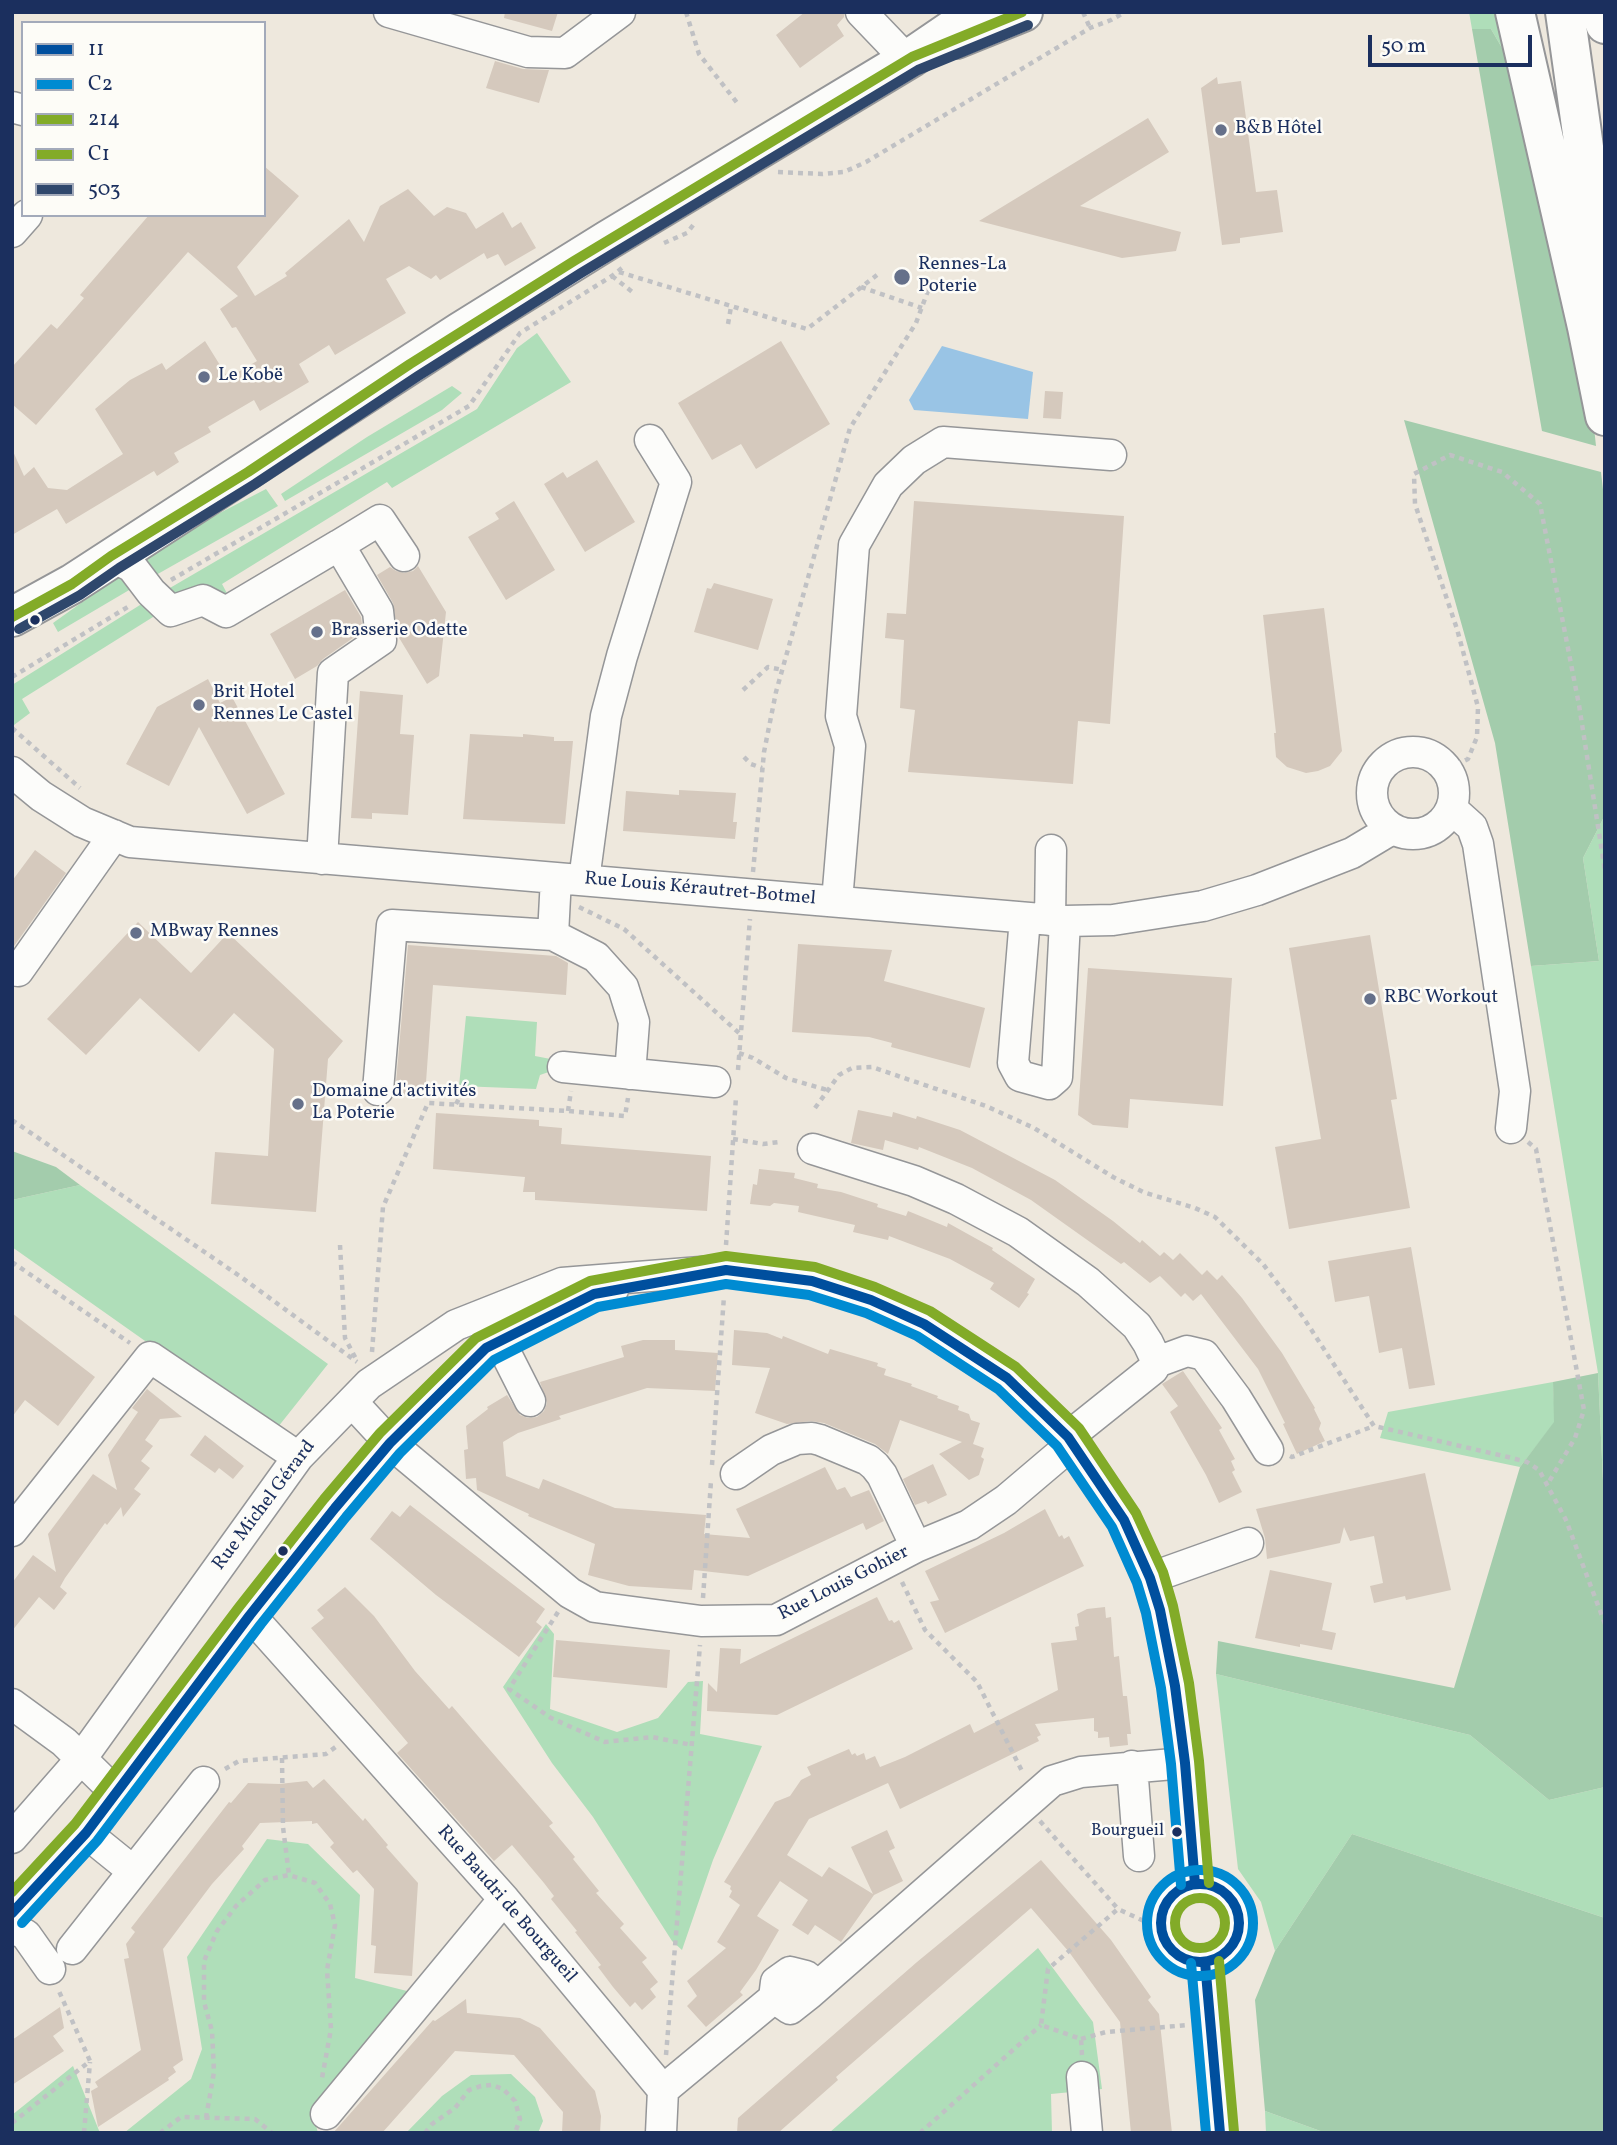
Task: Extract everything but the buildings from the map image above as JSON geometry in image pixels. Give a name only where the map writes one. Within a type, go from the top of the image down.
[{"type":"main road","points":[[909,59],[1023,12]]},
{"type":"main road","points":[[1515,12],[1587,327],[1603,411]]},
{"type":"main road","points":[[1565,12],[1605,297]]},
{"type":"main road","points":[[1603,12],[1605,23]]},
{"type":"main road","points":[[12,617],[72,584],[111,556],[248,472],[410,364],[574,261],[909,59],[961,17]]},
{"type":"street","points":[[389,12],[528,52],[565,53],[620,12]]},
{"type":"street","points":[[861,12],[909,59]]},
{"type":"street","points":[[12,232],[25,217]]},
{"type":"street","points":[[553,935],[622,656],[676,482],[650,440]]},
{"type":"street","points":[[837,901],[850,757],[850,746],[841,716],[855,545],[888,485],[914,460],[943,442],[1111,455]]},
{"type":"street","points":[[111,556],[132,567],[151,592],[171,611],[203,600],[226,612],[380,520],[404,556]]},
{"type":"street","points":[[322,859],[333,673],[381,640],[378,611],[339,545]]},
{"type":"street","points":[[1408,752],[1423,753],[1437,759],[1447,769],[1453,782],[1451,809],[1441,823],[1426,832],[1409,834],[1392,829],[1383,821],[1372,800],[1376,776],[1382,766],[1394,757],[1408,752]]},
{"type":"street","name":"Rue Louis Kérautret-Botmel","points":[[12,772],[41,796],[82,822],[130,842],[322,859],[565,888],[751,895],[1047,919],[1113,920],[1203,906],[1257,890],[1352,853],[1392,829]]},
{"type":"street","points":[[1451,809],[1472,827],[1478,844],[1515,1091],[1511,1128]]},
{"type":"street","points":[[12,968],[18,971],[114,835]]},
{"type":"street","points":[[1047,919],[1051,850]]},
{"type":"street","points":[[378,1090],[392,925],[553,935],[596,957],[623,987],[634,1022],[630,1074]]},
{"type":"street","points":[[563,1067],[725,1088]]},
{"type":"street","points":[[813,1149],[914,1181],[956,1199],[1018,1232],[1088,1282],[1137,1326],[1157,1362],[1187,1351],[1204,1355],[1236,1398],[1268,1450]]},
{"type":"street","name":"Rue Michel Gérard","points":[[12,1913],[86,1833],[250,1615],[390,1443],[486,1348],[594,1294],[726,1270]]},
{"type":"street","name":"Rue Michel Gérard","points":[[12,1838],[81,1759],[298,1457],[360,1383],[456,1325],[562,1283],[726,1270],[812,1282],[871,1300],[924,1324],[1007,1378],[1070,1441],[1124,1520],[1150,1578],[1163,1622],[1185,1763],[1195,1884]]},
{"type":"street","points":[[485,1313],[530,1401]]},
{"type":"street","points":[[12,1531],[150,1357],[298,1457]]},
{"type":"street","name":"Rue Louis Gohier","points":[[360,1383],[390,1443],[570,1592],[595,1607],[701,1621],[776,1620],[904,1554],[969,1525],[1006,1500],[1153,1369],[1157,1362]]},
{"type":"street","points":[[736,1474],[772,1450],[797,1439],[812,1438],[875,1466],[882,1475],[904,1554]]},
{"type":"street","points":[[1150,1578],[1248,1543]]},
{"type":"street","name":"Rue Baudri de Bourgueil","points":[[250,1615],[504,1899],[663,2090]]},
{"type":"street","points":[[12,1704],[64,1742],[115,1792]]},
{"type":"street","points":[[661,2133],[663,2090],[774,1998],[790,2008],[809,1994],[1052,1782],[1071,1775],[1132,1766],[1185,1763]]},
{"type":"street","points":[[1132,1766],[1139,1856]]},
{"type":"street","points":[[72,1949],[204,1783]]},
{"type":"street","points":[[86,1833],[133,1871]]},
{"type":"street","points":[[1195,1884],[1211,1885],[1226,1893],[1239,1914],[1240,1926],[1233,1945],[1221,1957],[1205,1962],[1180,1957],[1168,1945],[1161,1929],[1166,1903],[1179,1890],[1195,1884]]},
{"type":"street","points":[[326,2114],[504,1899]]},
{"type":"street","points":[[12,1927],[26,1935],[50,1969]]},
{"type":"street","points":[[1205,1962],[1220,2133]]},
{"type":"street","points":[[1082,2077],[1087,2133]]},
{"type":"path","points":[[686,12],[699,54],[738,104]]},
{"type":"path","points":[[1083,12],[1090,28]]},
{"type":"path","points":[[777,172],[844,172],[866,162],[1090,28],[1125,12]]},
{"type":"path","points":[[619,272],[807,329],[877,275]]},
{"type":"path","points":[[612,276],[635,294]]},
{"type":"path","points":[[860,286],[922,308]]},
{"type":"path","points":[[827,1090],[786,1078],[753,1059],[738,1054],[762,768],[783,670],[850,428],[916,323],[929,288]]},
{"type":"path","points":[[728,324],[731,307]]},
{"type":"path","points":[[12,677],[469,405],[520,333],[540,321]]},
{"type":"path","points":[[1447,769],[1468,759],[1477,737],[1478,707],[1457,629],[1415,504],[1414,474],[1450,455],[1502,472],[1540,504],[1579,705],[1605,871]]},
{"type":"path","points":[[743,690],[768,667],[783,670]]},
{"type":"path","points":[[12,728],[83,791]]},
{"type":"path","points":[[744,757],[751,764],[762,768]]},
{"type":"path","points":[[565,888],[579,907],[624,929],[739,1034]]},
{"type":"path","points":[[815,1108],[839,1075],[852,1068],[872,1067],[986,1106],[1034,1128],[1113,1177],[1143,1192],[1215,1217],[1263,1264],[1303,1317],[1374,1426]]},
{"type":"path","points":[[360,1383],[383,1207],[428,1103],[625,1116],[630,1074]]},
{"type":"path","points":[[456,1104],[461,1095],[459,1086]]},
{"type":"path","points":[[663,2090],[692,1745],[726,1270],[733,1139],[725,1088]]},
{"type":"path","points":[[12,1120],[241,1277],[360,1383]]},
{"type":"path","points":[[1511,1128],[1536,1149],[1584,1410],[1575,1438],[1547,1485]]},
{"type":"path","points":[[733,1139],[762,1144],[779,1142]]},
{"type":"path","points":[[340,1245],[345,1338],[360,1383]]},
{"type":"path","points":[[12,1262],[150,1357]]},
{"type":"path","points":[[1268,1450],[1292,1457],[1374,1426],[1527,1462],[1539,1470],[1566,1520],[1605,1624]]},
{"type":"path","points":[[904,1554],[925,1630],[977,1682],[1030,1800],[1118,1909],[1161,1929]]},
{"type":"path","points":[[570,1592],[509,1689],[551,1718],[605,1742],[652,1737],[692,1745]]},
{"type":"path","points":[[204,1783],[239,1761],[326,1755],[355,1732]]},
{"type":"path","points":[[282,1758],[282,1827],[289,1875]]},
{"type":"path","points":[[206,2118],[214,2072],[212,2031],[204,2002],[204,1961],[217,1931],[236,1906],[265,1880],[289,1875],[315,1883],[330,1904],[335,1925],[327,1970],[331,2029],[320,2091],[326,2114]]},
{"type":"path","points":[[920,2133],[1041,2025],[1048,1969],[1118,1909]]},
{"type":"path","points":[[50,1969],[90,2061],[84,2133]]},
{"type":"path","points":[[1041,2025],[1081,2039],[1106,2032],[1210,2023]]},
{"type":"path","points":[[1081,2039],[1082,2077]]},
{"type":"path","points":[[12,2123],[90,2061]]},
{"type":"path","points":[[425,2133],[432,2124],[455,2108],[469,2090],[492,2085],[503,2089],[515,2101],[520,2119],[515,2133]]},
{"type":"path","points":[[160,2133],[181,2117],[256,2119],[272,2133]]},
{"type":"green space","points":[[1469,12],[1500,12],[1512,65],[1491,29],[1472,29]]},
{"type":"green space","points":[[1472,29],[1491,29],[1512,65],[1589,381],[1596,446],[1542,431]]},
{"type":"green space","points":[[537,333],[571,382],[392,488],[387,482],[222,584],[230,599],[178,605],[163,592],[477,409],[517,348]]},
{"type":"green space","points":[[452,386],[462,393],[442,410],[285,501],[281,494],[367,437]]},
{"type":"green space","points":[[1404,420],[1601,472],[1605,507],[1605,815],[1583,858],[1599,961],[1531,966],[1495,743]]},
{"type":"green space","points":[[266,489],[278,506],[156,575],[145,560],[214,516]]},
{"type":"green space","points":[[116,578],[124,578],[136,586],[58,632],[53,623]]},
{"type":"green space","points":[[148,600],[161,612],[22,699],[30,713],[14,725],[12,723],[12,685]]},
{"type":"green space","points":[[1605,815],[1605,1524],[1598,1373],[1531,966],[1599,961],[1583,858]]},
{"type":"green space","points":[[466,1016],[537,1022],[535,1056],[561,1061],[563,1067],[540,1075],[536,1089],[459,1086]]},
{"type":"green space","points":[[12,1151],[56,1167],[80,1185],[12,1200]]},
{"type":"green space","points":[[80,1185],[328,1364],[274,1432],[12,1247],[12,1200]]},
{"type":"green space","points":[[1598,1373],[1605,1524],[1605,1787],[1549,1800],[1470,1735],[1216,1674],[1218,1641],[1454,1688],[1520,1467],[1554,1422],[1553,1382]]},
{"type":"green space","points":[[1553,1382],[1555,1422],[1520,1467],[1380,1438],[1388,1412]]},
{"type":"green space","points":[[546,1624],[554,1634],[550,1709],[617,1732],[658,1718],[688,1682],[703,1681],[700,1734],[762,1746],[713,1860],[682,1950],[672,1941],[593,1817],[552,1763],[503,1687]]},
{"type":"green space","points":[[1216,1674],[1470,1735],[1549,1800],[1605,1787],[1605,1918],[1352,1834],[1275,1951],[1261,1902],[1238,1869]]},
{"type":"green space","points":[[1352,1834],[1605,1918],[1605,2133],[1326,2133],[1265,2111],[1255,2000],[1275,1951]]},
{"type":"green space","points":[[267,1839],[308,1844],[360,1895],[355,1978],[415,1993],[313,2114],[318,2133],[124,2133],[191,2079],[202,2049],[187,1957]]},
{"type":"green space","points":[[1038,1948],[1093,2022],[1102,2089],[1051,2094],[1052,2133],[829,2133]]},
{"type":"green space","points":[[73,2066],[100,2133],[12,2133],[12,2115]]},
{"type":"green space","points":[[511,2074],[535,2097],[543,2121],[538,2133],[406,2133],[442,2096],[471,2075]]},
{"type":"green space","points":[[1265,2111],[1326,2133],[1266,2133]]},
{"type":"water","points":[[942,346],[1033,372],[1028,419],[914,410],[909,400]]},
{"type":"transit line","name":"C1","points":[[12,617],[72,584],[111,556],[248,472],[410,364],[574,261],[912,57],[1022,12]]},
{"type":"transit line","name":"503","points":[[19,629],[80,595],[581,273],[918,70],[1028,25]]},
{"type":"transit line","name":"214","points":[[12,1892],[75,1824],[324,1499],[380,1433],[476,1338],[590,1281],[726,1256],[815,1267],[875,1287],[930,1311],[1016,1367],[1079,1428],[1136,1513],[1163,1572],[1173,1606],[1189,1683],[1199,1761],[1209,1883]]},
{"type":"transit line","name":"11","points":[[12,1913],[86,1833],[250,1615],[335,1508],[390,1443],[486,1348],[594,1294],[726,1270],[812,1281],[871,1300],[924,1324],[1007,1378],[1068,1437],[1124,1520],[1150,1578],[1160,1610],[1175,1686],[1185,1763],[1195,1884]]},
{"type":"transit line","name":"C2","points":[[22,1923],[97,1841],[261,1624],[346,1517],[400,1453],[494,1360],[598,1307],[726,1284],[809,1295],[866,1313],[917,1336],[998,1389],[1057,1446],[1112,1527],[1137,1583],[1146,1613],[1161,1688],[1171,1764],[1181,1885]]},
{"type":"transit line","name":"C2","points":[[1200,1870],[1220,1874],[1238,1885],[1249,1903],[1253,1923],[1249,1943],[1238,1961],[1220,1972],[1200,1976],[1180,1972],[1162,1961],[1151,1943],[1147,1923],[1151,1903],[1162,1885],[1180,1874],[1200,1870]]},
{"type":"transit line","name":"11","points":[[1200,1884],[1215,1887],[1228,1895],[1236,1908],[1239,1923],[1236,1938],[1228,1951],[1215,1959],[1200,1962],[1185,1959],[1172,1951],[1164,1938],[1161,1923],[1164,1908],[1172,1895],[1185,1887],[1200,1884]]},
{"type":"transit line","name":"214","points":[[1200,1898],[1218,1905],[1225,1923],[1218,1941],[1200,1948],[1182,1941],[1175,1923],[1182,1905],[1200,1898]]},
{"type":"transit line","name":"214","points":[[1219,1961],[1234,2132]]},
{"type":"transit line","name":"11","points":[[1205,1962],[1220,2133]]},
{"type":"transit line","name":"C2","points":[[1191,1963],[1206,2133]]},
{"type":"place","name":"B&B Hôtel","points":[[1221,130]]},
{"type":"place","name":"Rennes-La Poterie","points":[[902,277]]},
{"type":"place","name":"Le Kobë","points":[[204,377]]},
{"type":"place","name":"Brasserie Odette","points":[[317,632]]},
{"type":"place","name":"Brit Hotel Rennes Le Castel","points":[[199,705]]},
{"type":"place","name":"MBway Rennes","points":[[136,933]]},
{"type":"place","name":"RBC Workout","points":[[1370,999]]},
{"type":"place","name":"Domaine d'activités La Poterie","points":[[298,1104]]},
{"type":"place","name":"Bourgueil","points":[[1177,1832]]}]
